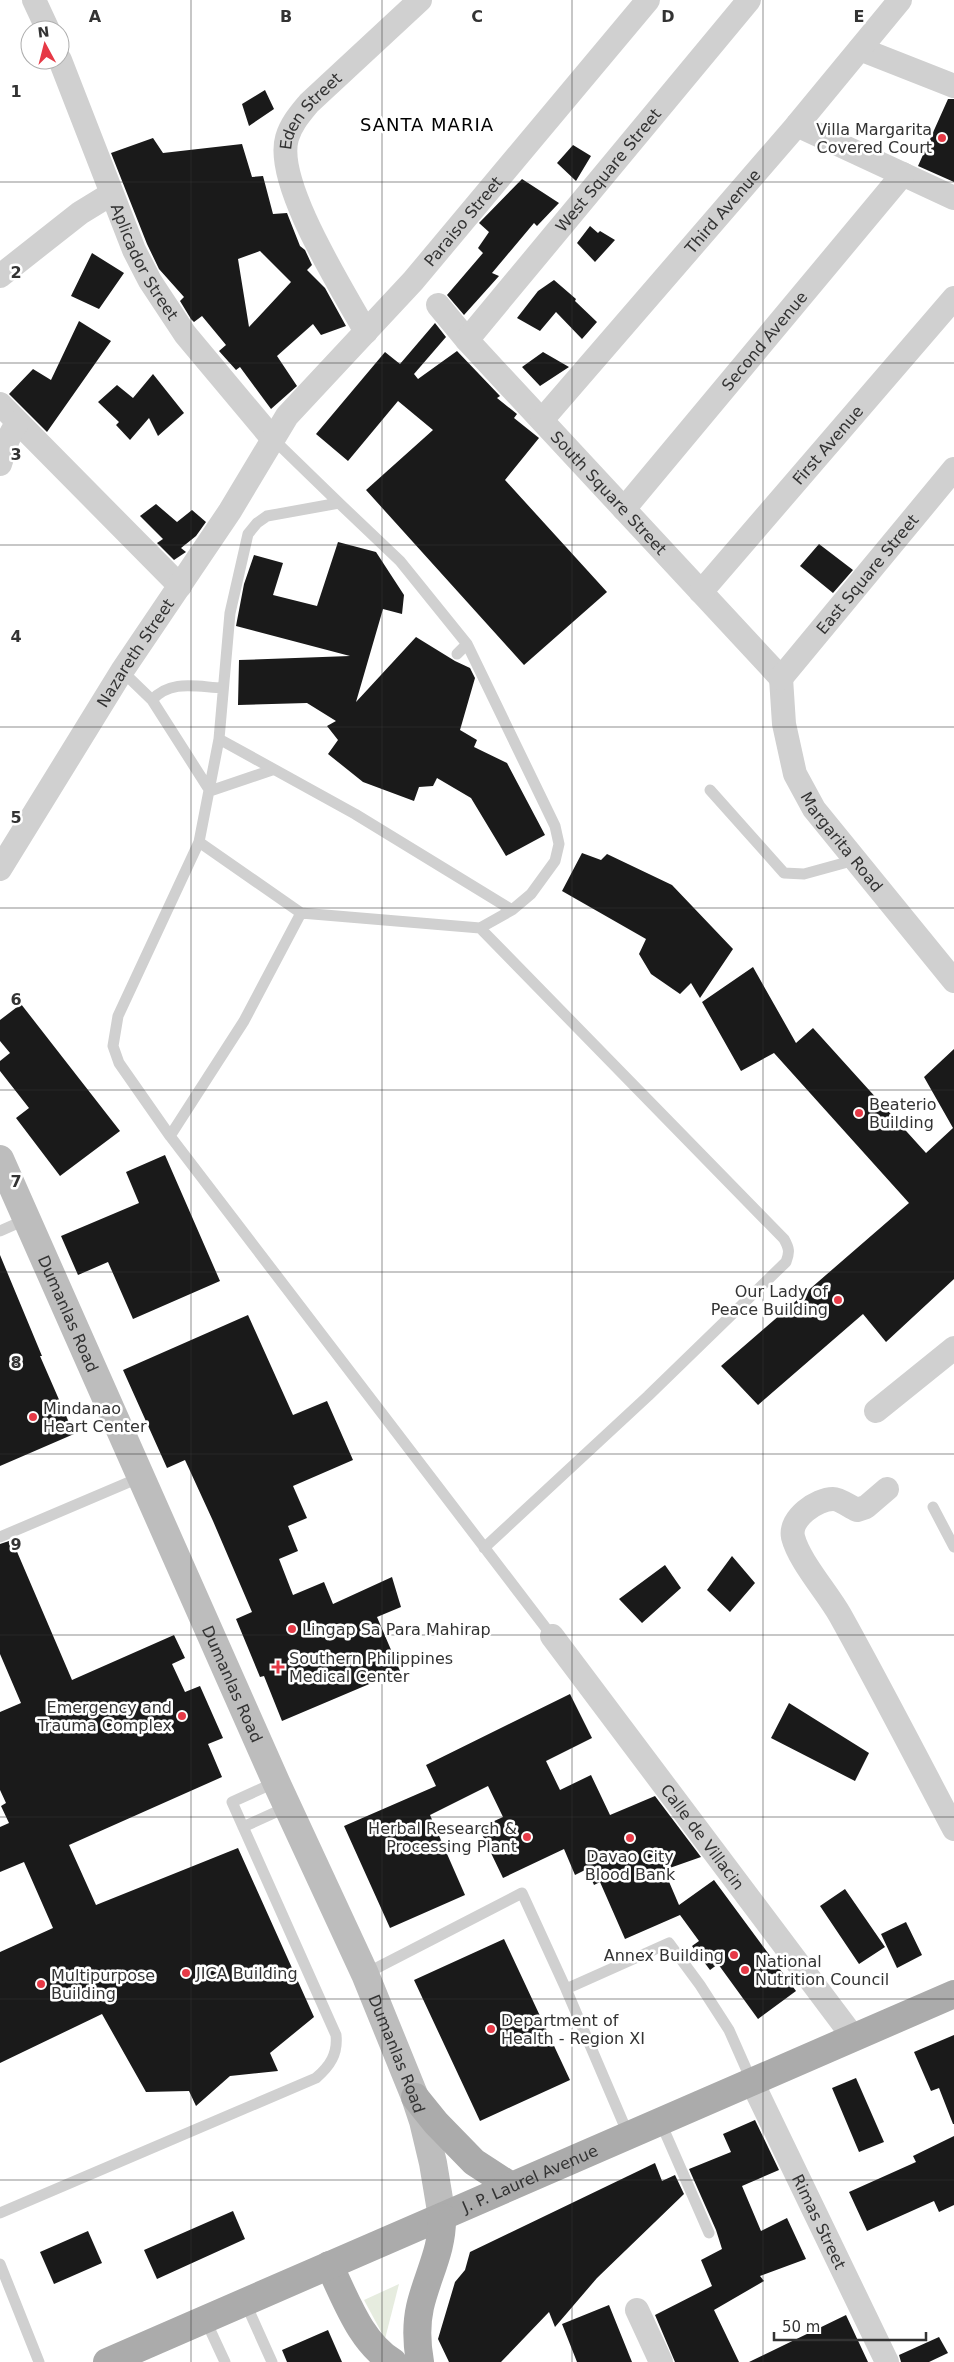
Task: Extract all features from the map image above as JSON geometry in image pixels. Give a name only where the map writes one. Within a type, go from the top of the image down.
[{"type":"main road","name":"Dumanlas Road","points":[[0,1159],[287,1807],[365,1974],[415,2097],[428,2141],[442,2217]]},
{"type":"main road","name":"J. P. Laurel Avenue","points":[[107,2362],[628,2134],[953,1998]]},
{"type":"main road","points":[[415,2097],[436,2123],[474,2162],[511,2186]]},
{"type":"main road","points":[[420,2362],[418,2341],[420,2310],[440,2245],[442,2217]]},
{"type":"main road","points":[[329,2265],[365,2335],[384,2356],[393,2362]]},
{"type":"street","points":[[34,0],[43,20]]},
{"type":"street","name":"Eden Street","points":[[366,332],[303,216],[293,192],[286,170],[287,138],[295,120],[309,103],[420,0]]},
{"type":"street","name":"Paraiso Street","points":[[272,438],[303,397],[413,281],[648,0]]},
{"type":"street","name":"West Square Street","points":[[467,340],[748,0]]},
{"type":"street","name":"Third Avenue","points":[[542,420],[797,125],[900,0]]},
{"type":"street","points":[[860,49],[954,86]]},
{"type":"street","name":"Aplicador Street","points":[[64,70],[134,250],[162,302],[185,334],[272,438]]},
{"type":"street","points":[[797,125],[954,198]]},
{"type":"street","name":"Second Avenue","points":[[624,509],[904,174]]},
{"type":"street","points":[[0,276],[80,213],[111,194]]},
{"type":"street","name":"First Avenue","points":[[701,592],[954,298]]},
{"type":"street","name":"South Square Street","points":[[438,305],[467,340],[781,678]]},
{"type":"street","points":[[0,404],[180,586]]},
{"type":"street","points":[[0,464],[8,440],[18,423]]},
{"type":"street","name":"Nazareth Street","points":[[0,869],[122,671],[230,511],[272,438]]},
{"type":"street","name":"East Square Street","points":[[781,678],[954,469]]},
{"type":"street","name":"Margarita Road","points":[[781,678],[784,724],[795,774],[814,809],[954,981]]},
{"type":"street","points":[[876,1411],[954,1348]]},
{"type":"street","points":[[887,1489],[866,1507],[857,1510],[835,1499],[822,1500],[806,1511],[795,1523],[793,1534],[796,1546],[838,1612],[954,1829]]},
{"type":"street","name":"Calle de Villacin","points":[[552,1636],[854,2038]]},
{"type":"street","name":"Rimas Street","points":[[752,2082],[887,2362]]},
{"type":"street","points":[[637,2310],[661,2362]]},
{"type":"lane","points":[[198,842],[301,913],[480,928],[512,910],[531,894],[555,861],[559,844],[555,826],[467,644],[400,561],[272,438]]},
{"type":"lane","points":[[339,503],[267,516],[257,523],[248,534],[230,613],[219,739],[210,791],[198,842],[118,1016],[113,1046],[119,1063],[170,1136],[552,1636]]},
{"type":"lane","points":[[457,654],[467,644]]},
{"type":"lane","points":[[122,671],[152,700],[210,791]]},
{"type":"lane","points":[[152,700],[168,687],[223,688]]},
{"type":"lane","points":[[219,739],[272,770],[355,814],[512,910]]},
{"type":"lane","points":[[210,791],[272,770]]},
{"type":"lane","points":[[710,790],[784,873],[804,874],[855,860]]},
{"type":"lane","points":[[170,1136],[244,1022],[301,913]]},
{"type":"lane","points":[[480,928],[784,1239],[789,1248],[786,1262],[648,1396],[484,1548]]},
{"type":"lane","points":[[0,1231],[27,1220]]},
{"type":"lane","points":[[0,1537],[141,1476]]},
{"type":"lane","points":[[934,1507],[954,1547]]},
{"type":"lane","points":[[0,2213],[316,2078],[328,2068],[337,2046],[336,2035],[232,1802],[276,1782]]},
{"type":"lane","points":[[243,1827],[287,1807]]},
{"type":"lane","points":[[365,1974],[522,1893],[566,1989],[628,2134]]},
{"type":"lane","points":[[566,1989],[669,1943],[725,2022],[752,2082]]},
{"type":"lane","points":[[660,2121],[709,2233]]},
{"type":"lane","points":[[0,2264],[39,2362]]},
{"type":"lane","points":[[245,2302],[272,2362]]},
{"type":"lane","points":[[205,2319],[225,2362]]},
{"type":"shaded area","points":[[399,2284],[385,2339],[364,2300]]},
{"type":"building","points":[[265,90],[274,109],[249,126],[242,104]]},
{"type":"building","name":"Villa Margarita Covered Court","points":[[948,99],[954,99],[954,182],[918,166]]},
{"type":"building","points":[[153,138],[163,153],[242,144],[252,177],[263,176],[273,214],[287,213],[300,246],[305,250],[312,265],[307,270],[325,288],[346,326],[321,335],[313,324],[277,356],[297,386],[271,409],[240,367],[236,370],[219,351],[226,345],[202,316],[194,322],[191,319],[180,301],[184,297],[159,269],[147,244],[111,153]],"holes":[[[260,251],[291,282],[249,327],[238,259]]]},
{"type":"building","points":[[573,145],[591,156],[576,181],[557,163]]},
{"type":"building","points":[[522,179],[559,203],[537,226],[534,223],[492,273],[499,276],[464,315],[447,295],[483,253],[478,248],[489,232],[479,223]]},
{"type":"building","points":[[590,226],[598,233],[600,231],[615,240],[595,262],[577,243]]},
{"type":"building","points":[[92,253],[124,273],[99,309],[71,296]]},
{"type":"building","points":[[554,280],[576,299],[575,301],[597,322],[582,339],[556,312],[540,331],[517,318],[538,291]]},
{"type":"building","points":[[79,321],[111,341],[47,432],[9,394],[33,369],[51,380]]},
{"type":"building","points":[[435,323],[446,337],[414,374],[418,379],[457,351],[500,396],[497,398],[517,414],[514,418],[539,438],[505,480],[607,592],[524,665],[366,490],[433,430],[398,401],[348,461],[316,434],[385,352],[400,364]]},
{"type":"building","points":[[543,352],[569,367],[540,386],[522,367]]},
{"type":"building","points":[[153,374],[184,413],[158,436],[149,418],[130,440],[116,425],[119,422],[98,402],[117,385],[133,398]]},
{"type":"building","points":[[156,504],[177,522],[192,510],[206,522],[196,536],[181,548],[186,552],[174,560],[157,543],[163,539],[140,516]]},
{"type":"building","points":[[338,542],[376,552],[404,595],[402,614],[383,609],[356,702],[416,637],[470,668],[475,678],[460,730],[477,740],[474,747],[507,763],[545,835],[506,856],[471,798],[437,778],[433,786],[419,787],[414,801],[363,782],[328,754],[338,740],[327,726],[336,721],[307,703],[238,705],[239,660],[350,656],[236,626],[244,584],[254,555],[283,563],[273,595],[317,606]]},
{"type":"building","points":[[819,544],[853,570],[833,593],[800,566]]},
{"type":"building","points":[[582,853],[601,860],[607,854],[672,885],[733,949],[700,998],[691,983],[680,994],[651,974],[639,954],[646,939],[562,891]]},
{"type":"building","points":[[753,967],[796,1043],[813,1028],[926,1153],[953,1128],[924,1077],[954,1049],[954,1279],[886,1342],[863,1314],[758,1405],[721,1366],[909,1203],[774,1053],[741,1071],[702,1002]]},
{"type":"building","points":[[21,1004],[120,1131],[60,1176],[16,1118],[29,1108],[0,1071],[0,1061],[10,1053],[0,1041],[0,1020]]},
{"type":"building","points":[[165,1155],[220,1281],[133,1319],[108,1262],[78,1275],[61,1236],[139,1203],[126,1172]]},
{"type":"building","points":[[0,1255],[42,1356],[40,1356],[74,1434],[0,1466]]},
{"type":"building","points":[[248,1315],[293,1415],[327,1401],[353,1460],[293,1486],[307,1518],[288,1526],[298,1551],[279,1559],[293,1595],[324,1582],[333,1604],[392,1577],[401,1607],[377,1617],[400,1671],[282,1721],[264,1676],[260,1677],[236,1619],[252,1612],[213,1521],[185,1460],[167,1468],[123,1370]]},
{"type":"building","points":[[12,1540],[72,1680],[174,1635],[185,1658],[172,1664],[185,1692],[200,1686],[223,1738],[208,1744],[222,1777],[69,1845],[96,1905],[238,1848],[314,2017],[270,2053],[278,2071],[230,2076],[196,2106],[189,2091],[146,2092],[102,2014],[0,2063],[0,1952],[53,1928],[24,1862],[0,1872],[0,1827],[9,1823],[1,1806],[6,1803],[0,1790],[0,1712],[21,1703],[0,1654],[0,1544]]},
{"type":"building","points":[[732,1556],[755,1583],[730,1612],[707,1590]]},
{"type":"building","points":[[665,1565],[681,1588],[642,1623],[619,1599]]},
{"type":"building","points":[[570,1694],[592,1738],[546,1761],[560,1790],[591,1775],[610,1815],[655,1796],[701,1857],[664,1870],[679,1905],[714,1880],[796,1991],[758,2019],[718,1964],[710,1970],[692,1946],[699,1941],[680,1915],[625,1939],[600,1882],[594,1885],[587,1869],[575,1875],[564,1849],[503,1878],[479,1828],[503,1817],[488,1786],[430,1815],[465,1895],[390,1928],[344,1826],[436,1786],[426,1765]]},
{"type":"building","points":[[789,1703],[869,1753],[855,1781],[771,1738]]},
{"type":"building","points":[[845,1889],[885,1947],[859,1964],[820,1906]]},
{"type":"building","points":[[906,1922],[922,1955],[897,1968],[881,1934]]},
{"type":"building","points":[[504,1939],[570,2080],[480,2121],[414,1980]]},
{"type":"building","points":[[954,2035],[953,2124],[939,2088],[931,2091],[914,2052]]},
{"type":"building","points":[[856,2078],[884,2142],[859,2152],[832,2088]]},
{"type":"building","points":[[755,2120],[779,2170],[742,2186],[761,2231],[787,2218],[806,2259],[760,2276],[764,2281],[714,2310],[739,2362],[675,2362],[655,2315],[712,2286],[701,2260],[722,2249],[716,2230],[689,2169],[731,2152],[723,2134]]},
{"type":"building","points":[[954,2136],[954,2205],[939,2212],[934,2201],[867,2231],[849,2192],[916,2162],[913,2156]]},
{"type":"building","points":[[655,2163],[662,2181],[675,2175],[684,2194],[597,2278],[555,2327],[549,2312],[501,2362],[449,2362],[438,2339],[455,2282],[465,2270],[470,2252]]},
{"type":"building","points":[[233,2211],[245,2239],[157,2279],[144,2250]]},
{"type":"building","points":[[88,2231],[102,2263],[54,2284],[40,2252]]},
{"type":"building","points":[[609,2305],[632,2362],[577,2362],[562,2324]]},
{"type":"building","points":[[846,2315],[868,2362],[749,2362]]},
{"type":"building","points":[[328,2330],[342,2362],[287,2362],[282,2350]]},
{"type":"building","points":[[939,2337],[948,2353],[929,2362],[901,2362],[899,2355]]},
{"type":"place","name":"Villa Margarita Covered Court","points":[[942,138]]},
{"type":"place","name":"Beaterio Building","points":[[859,1113]]},
{"type":"place","name":"Our Lady of Peace Building","points":[[838,1300]]},
{"type":"place","name":"Mindanao Heart Center","points":[[33,1417]]},
{"type":"place","name":"Lingap Sa Para Mahirap","points":[[292,1629]]},
{"type":"place","name":"Southern Philippines Medical Center","points":[[278,1667]]},
{"type":"place","name":"Emergency and Trauma Complex","points":[[182,1716]]},
{"type":"place","name":"Herbal Research & Processing Plant","points":[[527,1837]]},
{"type":"place","name":"Davao City Blood Bank","points":[[630,1838]]},
{"type":"place","name":"Annex Building","points":[[734,1955]]},
{"type":"place","name":"National Nutrition Council","points":[[745,1970]]},
{"type":"place","name":"JICA Building","points":[[186,1973]]},
{"type":"place","name":"Multipurpose Building","points":[[41,1984]]},
{"type":"place","name":"Department of Health - Region XI","points":[[491,2029]]},
{"type":"district","name":"SANTA MARIA","points":[[427,125]]}]
